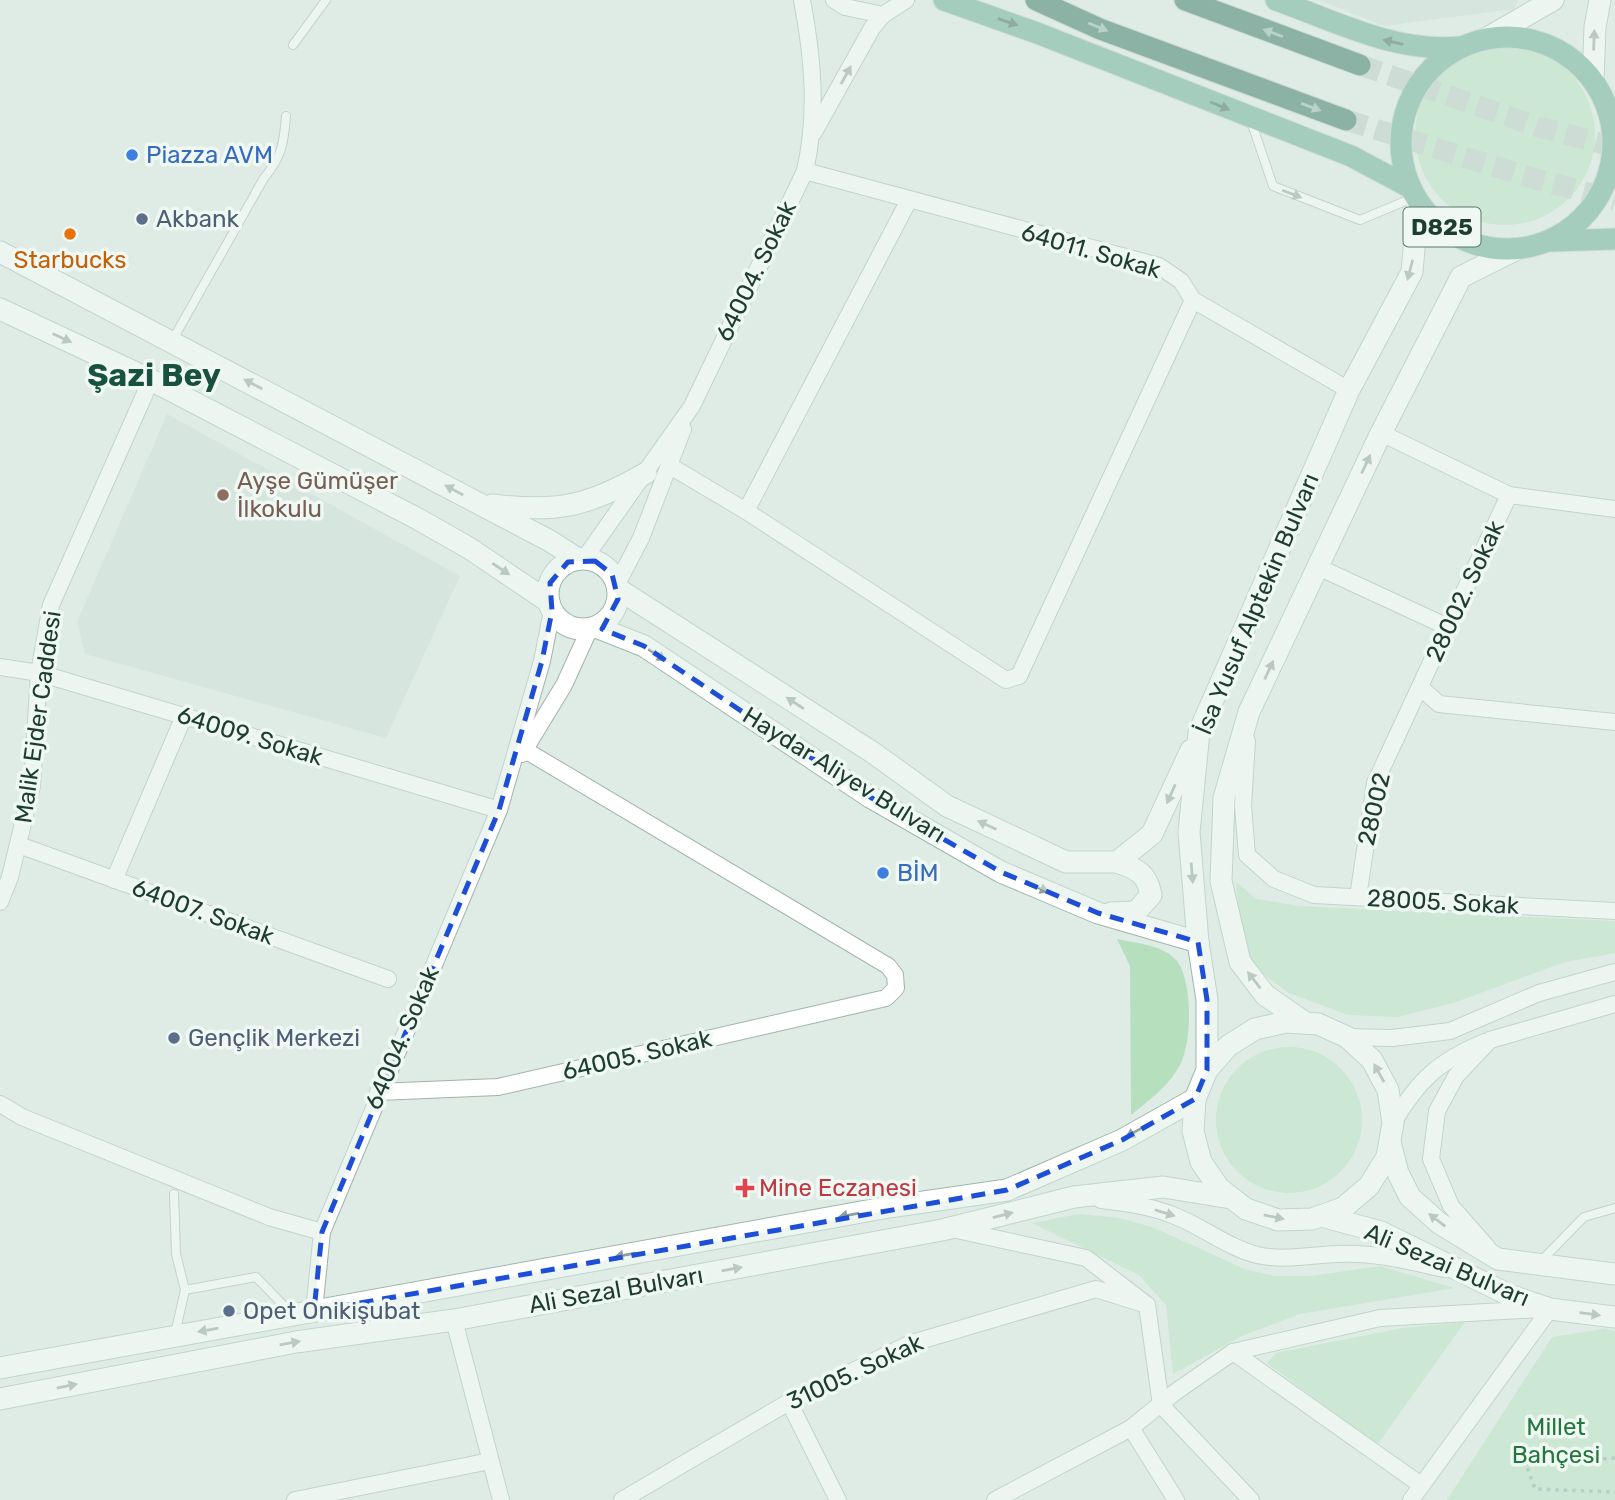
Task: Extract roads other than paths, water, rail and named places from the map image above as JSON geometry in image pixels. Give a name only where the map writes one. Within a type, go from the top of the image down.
[{"type":"highway","points":[[1035,0],[1100,29],[1346,120]]},
{"type":"highway","points":[[1185,0],[1360,65]]},
{"type":"main road","name":"D825","points":[[944,0],[1037,33],[1351,156],[1415,196]]},
{"type":"main road","name":"D825","points":[[1276,0],[1390,42],[1438,49],[1461,47]]},
{"type":"main road","points":[[1487,38],[1553,0]]},
{"type":"main road","points":[[1601,0],[1595,27],[1602,88]]},
{"type":"main road","name":"D825","points":[[1550,241],[1577,224],[1591,208],[1610,171],[1614,139],[1602,88],[1572,58],[1546,44],[1517,37],[1487,38],[1461,47],[1438,61],[1417,85],[1404,113],[1399,144],[1404,174],[1415,196],[1437,224],[1460,239],[1487,248],[1515,250],[1550,241],[1615,239]]},
{"type":"main road","name":"İsa Yusuf Alptekin Bulvarı","points":[[1207,1070],[1208,1000],[1198,942],[1189,832],[1199,732],[1349,390],[1412,272],[1415,196]]},
{"type":"main road","name":"İsa Yusuf Alptekin Bulvarı","points":[[1306,1024],[1265,995],[1240,962],[1221,881],[1224,798],[1249,712],[1381,433],[1461,277],[1515,250]]},
{"type":"main road","points":[[0,252],[581,559],[604,566],[617,587],[615,608],[593,627],[568,626],[551,606],[469,548],[418,519],[151,380],[0,309]]},
{"type":"main road","points":[[480,504],[530,509],[570,505],[605,496],[646,473]]},
{"type":"main road","points":[[551,606],[550,583],[554,574],[568,562],[581,559]]},
{"type":"main road","name":"Haydar Aliyev Bulvarı","points":[[617,587],[872,752],[947,806],[1066,862],[1117,862],[1138,869],[1148,879],[1151,895],[1136,912],[1098,913]]},
{"type":"main road","name":"Haydar Aliyev Bulvarı","points":[[593,627],[644,646],[870,797],[1001,872],[1098,913],[1198,942]]},
{"type":"main road","points":[[1117,862],[1152,834],[1199,732]]},
{"type":"main road","points":[[1286,1022],[1318,1024],[1347,1037],[1372,1060],[1388,1090],[1391,1132],[1387,1157],[1369,1186],[1343,1208],[1312,1219],[1278,1220],[1245,1209],[1219,1188],[1201,1162],[1193,1131],[1195,1099],[1207,1070],[1228,1046],[1255,1029],[1286,1022]]},
{"type":"main road","name":"Ali Sezal Bulvarı","points":[[0,1368],[889,1208],[1007,1190],[1122,1140],[1195,1099]]},
{"type":"main road","name":"Ali Sezai Bulvarı","points":[[1391,1132],[1398,1173],[1410,1197],[1438,1223],[1498,1259],[1615,1274]]},
{"type":"main road","name":"Ali Sezal Bulvarı","points":[[0,1399],[296,1342],[454,1320],[949,1228],[1074,1197],[1163,1187],[1231,1198]]},
{"type":"main road","name":"Ali Sezai Bulvarı","points":[[1321,1216],[1381,1232],[1509,1295],[1550,1309],[1615,1317]]},
{"type":"street","points":[[802,0],[814,70],[813,135]]},
{"type":"street","points":[[834,0],[845,7],[883,15]]},
{"type":"street","points":[[813,135],[872,28],[883,15],[906,0]]},
{"type":"street","name":"64004. Sokak","points":[[617,587],[641,538],[692,406],[805,171],[813,135]]},
{"type":"street","name":"64011. Sokak","points":[[805,171],[1159,266],[1181,281],[1193,300],[1349,390]]},
{"type":"street","points":[[746,511],[909,200]]},
{"type":"street","points":[[670,466],[746,511],[1006,680],[1018,676],[1193,300]]},
{"type":"street","name":"Malik Ejder Caddesi","points":[[0,902],[19,845],[32,786],[39,673],[51,605],[151,380]]},
{"type":"street","name":"64004. Sokak","points":[[581,559],[646,473],[692,406]]},
{"type":"street","points":[[1381,433],[1509,495],[1615,509]]},
{"type":"street","name":"28002. Sokak","points":[[1420,687],[1450,628],[1509,495]]},
{"type":"street","points":[[1318,566],[1450,628]]},
{"type":"street","name":"64004. Sokak","points":[[314,1311],[321,1232],[499,810],[512,771],[551,606]]},
{"type":"street","name":"64004. Sokak","points":[[512,771],[564,685],[593,627]]},
{"type":"street","name":"64009. Sokak","points":[[0,667],[39,673],[499,810]]},
{"type":"street","points":[[1420,687],[1439,704],[1615,722]]},
{"type":"street","name":"28002","points":[[1358,897],[1375,783],[1420,687]]},
{"type":"street","name":"28005. Sokak","points":[[1249,712],[1243,806],[1247,855],[1274,879],[1314,895],[1615,911]]},
{"type":"street","points":[[114,880],[184,716]]},
{"type":"street","name":"64005. Sokak","points":[[378,1092],[498,1087],[892,994],[896,988],[895,975],[888,966],[525,750]]},
{"type":"street","name":"64007. Sokak","points":[[19,845],[388,979]]},
{"type":"street","points":[[1347,1037],[1392,1038],[1450,1031],[1539,993],[1615,972]]},
{"type":"street","points":[[1391,1132],[1407,1099],[1430,1072],[1455,1054],[1490,1040],[1615,1004]]},
{"type":"street","points":[[1490,1040],[1456,1076],[1437,1111],[1432,1159],[1451,1206],[1498,1259]]},
{"type":"street","points":[[0,1104],[22,1117],[256,1212],[321,1232]]},
{"type":"street","points":[[1074,1197],[1134,1204],[1175,1216],[1218,1240],[1257,1255],[1296,1259],[1339,1253],[1385,1256],[1477,1277]]},
{"type":"street","points":[[949,1228],[1086,1258],[1147,1305],[1161,1405],[1251,1500]]},
{"type":"street","name":"31005. Sokak","points":[[622,1500],[789,1402],[909,1344],[1096,1289],[1147,1305]]},
{"type":"street","points":[[996,1500],[1131,1428],[1233,1352],[1380,1318],[1550,1309]]},
{"type":"street","points":[[1411,1500],[1550,1309]]},
{"type":"street","points":[[454,1320],[500,1500]]},
{"type":"street","points":[[1233,1352],[1421,1485]]},
{"type":"street","points":[[789,1402],[838,1500]]},
{"type":"street","points":[[1131,1428],[1176,1500]]},
{"type":"street","points":[[295,1500],[490,1461]]},
{"type":"lane","points":[[293,45],[326,0]]},
{"type":"lane","points":[[172,342],[264,178],[276,164],[284,148],[286,116]]},
{"type":"lane","points":[[1250,118],[1273,186],[1360,220],[1415,196]]},
{"type":"lane","points":[[174,1195],[176,1254],[185,1290],[175,1335]]},
{"type":"lane","points":[[1536,1265],[1584,1217],[1615,1208]]},
{"type":"lane","points":[[185,1290],[256,1277],[292,1315]]},
{"type":"tunnel","points":[[1360,65],[1539,127],[1615,147]]},
{"type":"tunnel","points":[[1346,120],[1525,176],[1615,200]]},
{"type":"place","name":"Piazza AVM","points":[[132,155]]},
{"type":"place","name":"Akbank","points":[[142,219]]},
{"type":"place","name":"Starbucks","points":[[70,234]]},
{"type":"place","name":"Ayşe Gümüşer İlkokulu","points":[[223,495]]},
{"type":"place","name":"BİM","points":[[883,873]]},
{"type":"place","name":"Gençlik Merkezi","points":[[174,1038]]},
{"type":"place","name":"Mine Eczanesi","points":[[745,1188]]},
{"type":"place","name":"Opet Onikişubat","points":[[229,1311]]},
{"type":"district","name":"Şazi Bey","points":[[154,375]]},
{"type":"park label","name":"Millet Bahçesi","points":[[1556,1441]]}]
